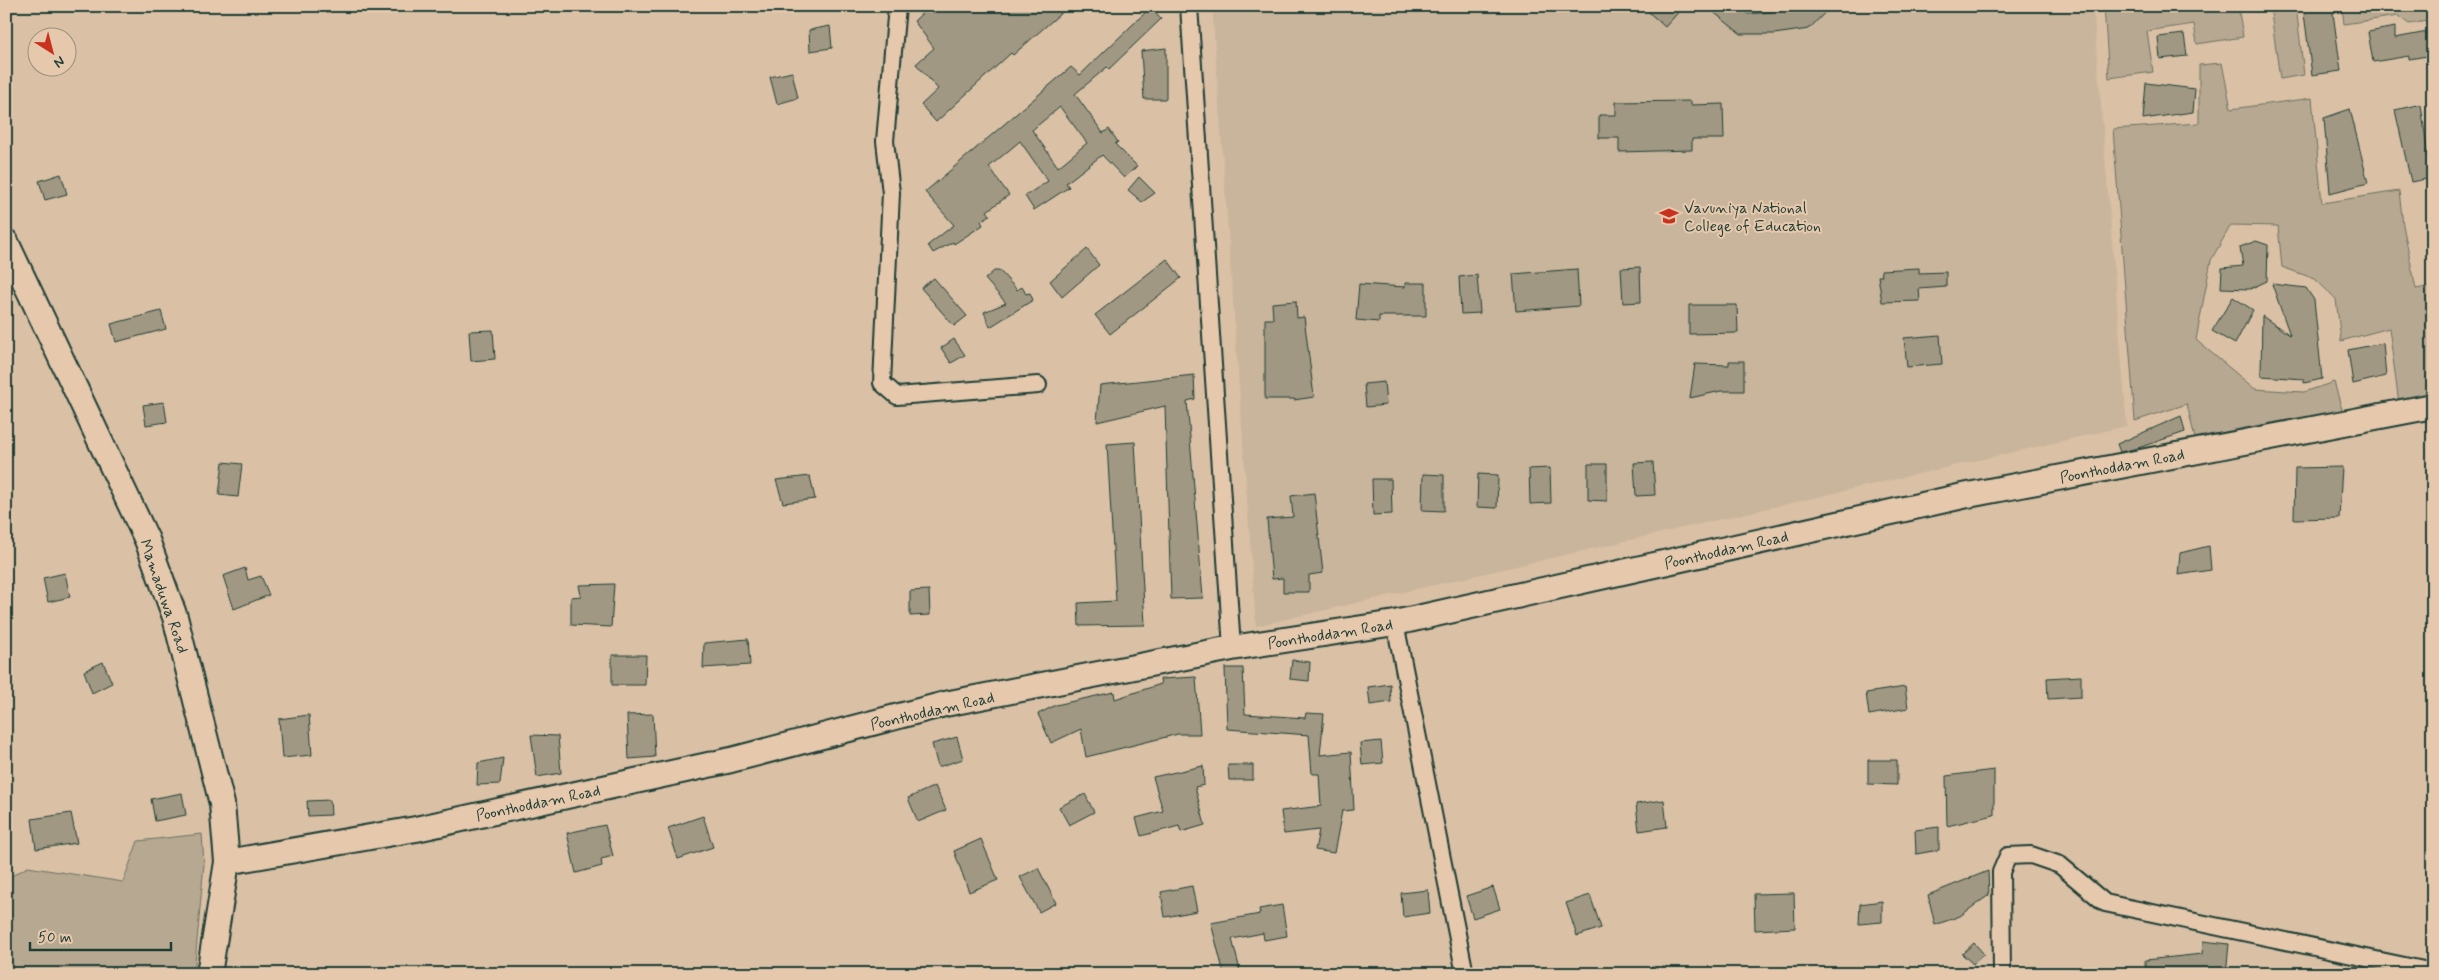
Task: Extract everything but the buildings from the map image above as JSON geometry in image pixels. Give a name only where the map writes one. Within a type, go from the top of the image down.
[{"type":"street","points":[[897,6],[885,141],[891,194],[882,383],[897,396],[1038,385]]},
{"type":"street","points":[[1189,6],[1232,648]]},
{"type":"street","name":"Mamaduwa Road","points":[[6,242],[147,540],[175,617],[222,804],[228,862],[209,974]]},
{"type":"street","name":"Poonthoddam Road","points":[[228,862],[416,829],[731,760],[945,704],[1232,648],[1395,622],[1963,496],[2433,406]]},
{"type":"street","points":[[1395,622],[1465,974]]},
{"type":"street","points":[[2002,974],[2001,872],[2008,856],[2031,855],[2060,865],[2105,903],[2433,972]]},
{"type":"shaded area","name":"Vavuniya National College of Education","points":[[1212,6],[2093,6],[2127,426],[1256,626]]},
{"type":"shaded area","points":[[2104,6],[2238,6],[2243,37],[2197,44],[2194,24],[2147,31],[2153,72],[2109,78]]},
{"type":"shaded area","points":[[2270,6],[2296,6],[2304,75],[2280,79]]},
{"type":"shaded area","points":[[2342,6],[2433,6],[2433,20],[2409,24],[2398,16],[2344,24]]},
{"type":"shaded area","points":[[2222,63],[2231,109],[2312,98],[2322,203],[2399,191],[2403,225],[2416,289],[2433,286],[2433,398],[2399,404],[2389,328],[2341,341],[2336,299],[2315,279],[2282,267],[2278,226],[2231,225],[2211,260],[2196,340],[2255,389],[2304,392],[2334,382],[2343,413],[2196,443],[2187,404],[2135,421],[2113,129],[2199,123],[2199,65]]},
{"type":"shaded area","points":[[202,834],[204,864],[194,974],[6,974],[6,879],[28,867],[123,882],[138,841]]},
{"type":"place","name":"Vavuniya National College of Education","points":[[1669,216]]}]
